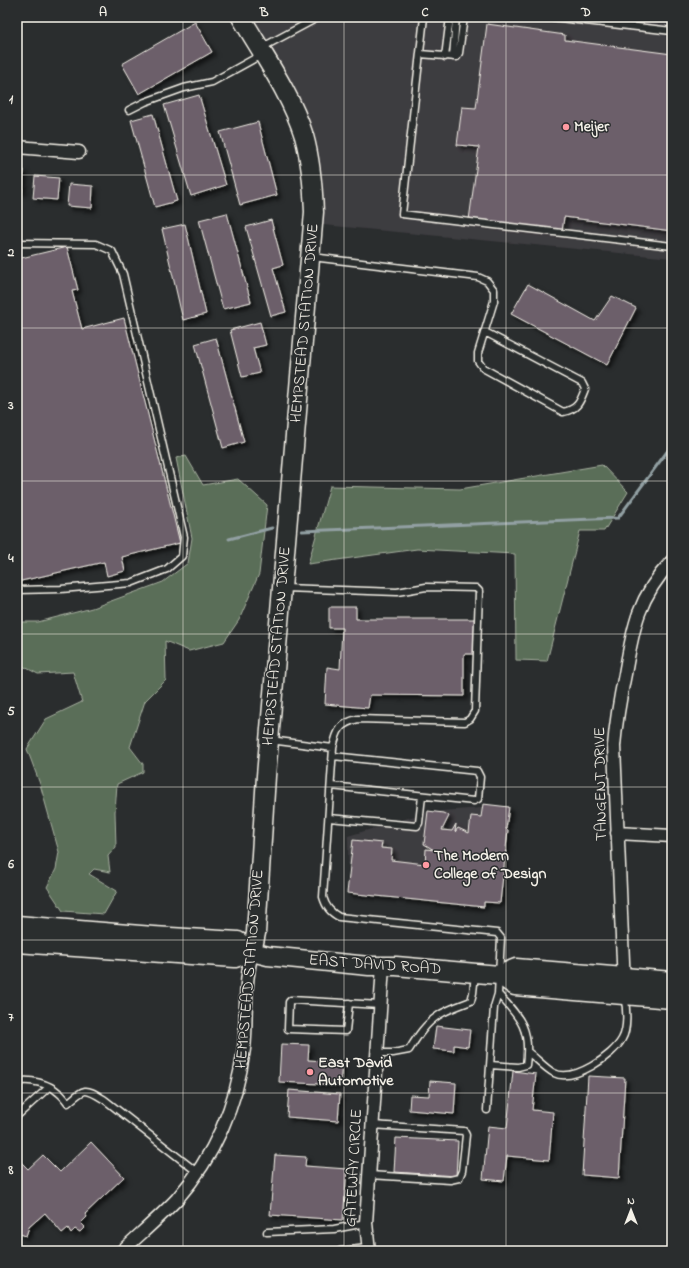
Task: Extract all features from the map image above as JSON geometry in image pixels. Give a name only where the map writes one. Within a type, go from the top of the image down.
[{"type":"street","name":"HEMPSTEAD STATION DRIVE","points":[[122,1251],[177,1199],[214,1146],[223,1128],[234,1097],[245,1048],[248,968],[256,933],[269,739],[314,212],[310,163],[304,136],[297,117],[284,90],[241,17]]},
{"type":"street","points":[[17,147],[79,152]]},
{"type":"street","name":"TANGENT DRIVE","points":[[624,987],[614,746],[616,720],[635,622],[647,594],[672,561]]},
{"type":"street","points":[[617,833],[672,836]]},
{"type":"street","name":"EAST DAVID ROAD","points":[[17,925],[238,941],[252,952],[268,956],[369,966],[396,966],[499,975],[516,968],[624,987],[672,999]]},
{"type":"street","name":"EAST DAVID ROAD","points":[[17,943],[235,958],[252,952]]},
{"type":"street","name":"GATEWAY CIRCLE","points":[[368,1250],[366,1223],[383,966]]},
{"type":"street","name":"EAST DAVID ROAD","points":[[624,987],[672,981]]},
{"type":"lane","points":[[129,110],[145,102],[184,88],[212,82],[319,17]]},
{"type":"lane","points":[[424,17],[402,214],[672,246]]},
{"type":"lane","points":[[445,57],[450,17]]},
{"type":"lane","points":[[453,57],[456,17]]},
{"type":"lane","points":[[420,54],[457,57],[459,53],[464,17]]},
{"type":"lane","points":[[551,17],[672,31]]},
{"type":"lane","points":[[17,243],[96,244],[112,251],[123,274],[184,537],[182,556],[167,569],[131,583],[61,589],[17,590]]},
{"type":"lane","points":[[310,257],[478,277],[487,281],[494,290],[494,302],[478,353],[478,361],[483,368],[563,412],[572,410],[580,402],[585,389],[582,383],[485,332]]},
{"type":"lane","points":[[282,588],[397,592],[433,587],[476,588],[479,591],[475,711],[470,719],[465,722],[358,719],[341,726],[335,737],[323,897],[325,906],[339,917],[497,933],[501,938],[498,994],[494,1006],[487,1110]]},
{"type":"lane","points":[[269,739],[333,748]]},
{"type":"lane","points":[[331,786],[474,801],[478,799],[480,777],[477,771],[333,756]]},
{"type":"lane","points":[[329,818],[417,826],[419,823],[422,796]]},
{"type":"lane","points":[[377,1053],[393,1053],[409,1050],[421,1032],[440,1014],[471,1001],[475,973]]},
{"type":"lane","points":[[528,1052],[555,1073],[566,1076],[595,1065],[612,1052],[623,1038],[627,1007],[624,987]]},
{"type":"lane","points":[[490,1065],[518,1067],[526,1065],[528,1052],[525,1029],[513,1010],[498,994]]},
{"type":"lane","points":[[349,1003],[346,1031],[288,1028],[289,1002],[291,1000],[349,1003],[380,1006]]},
{"type":"lane","points":[[17,1082],[24,1080],[43,1084],[59,1092],[68,1103],[81,1091],[90,1091],[105,1100],[197,1172]]},
{"type":"lane","points":[[17,1116],[49,1087]]},
{"type":"lane","points":[[369,1175],[450,1180],[459,1178],[462,1171],[466,1135],[464,1131],[372,1125]]},
{"type":"lane","points":[[267,1232],[334,1229],[366,1223]]},
{"type":"lane","points":[[340,1251],[368,1250]]},
{"type":"shaded area","points":[[242,17],[672,17],[672,258],[313,224],[310,163]]},
{"type":"shaded area","name":"The Modern College of Design","points":[[509,806],[499,904],[349,893],[348,836],[428,812]]},
{"type":"green space","points":[[186,456],[203,485],[238,479],[267,505],[259,574],[239,620],[224,642],[189,651],[165,641],[166,680],[145,701],[130,747],[143,764],[143,772],[117,784],[115,812],[116,847],[108,856],[110,872],[94,869],[89,874],[117,891],[104,914],[63,911],[47,887],[56,869],[59,852],[40,784],[27,749],[46,719],[82,702],[73,672],[38,674],[17,663],[17,620],[20,622],[38,622],[92,608],[163,582],[188,563],[192,538],[176,458]]},
{"type":"green space","points":[[602,465],[628,492],[604,531],[580,531],[547,661],[516,660],[515,554],[417,549],[308,564],[330,486],[460,489]]},
{"type":"building","points":[[195,22],[212,52],[139,94],[122,64]]},
{"type":"building","name":"Meijer","points":[[487,24],[565,35],[565,40],[672,54],[672,231],[564,217],[562,232],[469,220],[479,147],[457,145],[462,107],[476,108]]},
{"type":"building","points":[[199,95],[226,185],[191,196],[164,105]]},
{"type":"building","points":[[153,114],[177,201],[155,207],[131,120]]},
{"type":"building","points":[[258,122],[277,195],[240,205],[220,132]]},
{"type":"building","points":[[17,169],[24,170],[22,192],[17,191]]},
{"type":"building","points":[[35,176],[59,178],[57,200],[33,198]]},
{"type":"building","points":[[69,184],[93,186],[92,208],[67,206]]},
{"type":"building","points":[[227,213],[251,302],[223,309],[199,220]]},
{"type":"building","points":[[271,220],[283,265],[273,268],[286,312],[271,316],[246,227]]},
{"type":"building","points":[[185,224],[206,314],[183,320],[162,229]]},
{"type":"building","points":[[67,247],[78,290],[72,291],[82,329],[124,318],[180,543],[122,557],[125,571],[107,576],[104,562],[17,582],[17,259]]},
{"type":"building","points":[[528,284],[595,321],[612,296],[636,308],[607,365],[511,314]]},
{"type":"building","points":[[260,322],[266,345],[253,348],[260,373],[242,377],[230,330]]},
{"type":"building","points":[[216,338],[244,442],[223,448],[195,344]]},
{"type":"building","points":[[329,607],[356,607],[356,619],[477,619],[474,654],[464,654],[464,696],[370,695],[368,708],[325,704],[327,667],[340,669],[342,628],[329,628]]},
{"type":"building","name":"The Modern College of Design","points":[[483,804],[509,807],[500,903],[484,902],[484,907],[347,893],[353,840],[382,843],[381,848],[392,849],[391,860],[425,864],[426,849],[434,850],[424,844],[428,811],[443,813],[449,816],[442,830],[452,831],[456,824],[455,832],[458,828],[469,833],[471,816],[481,817]]},
{"type":"building","points":[[436,1026],[470,1030],[468,1047],[454,1045],[454,1051],[433,1049]]},
{"type":"building","name":"East David Automotive","points":[[281,1044],[309,1045],[308,1060],[342,1062],[340,1085],[279,1082]]},
{"type":"building","points":[[513,1071],[536,1074],[532,1110],[553,1112],[549,1160],[507,1156],[504,1181],[483,1179],[488,1126],[507,1128]]},
{"type":"building","points":[[588,1076],[625,1078],[619,1178],[582,1175]]},
{"type":"building","points":[[430,1081],[456,1083],[454,1114],[409,1110],[410,1095],[429,1096]]},
{"type":"building","points":[[289,1090],[340,1094],[338,1121],[287,1117]]},
{"type":"building","points":[[396,1138],[458,1141],[456,1176],[394,1172]]},
{"type":"building","points":[[91,1142],[124,1177],[85,1214],[87,1217],[81,1223],[85,1227],[80,1232],[75,1229],[71,1233],[68,1228],[62,1233],[45,1213],[29,1227],[26,1236],[17,1233],[17,1166],[21,1162],[28,1169],[43,1155],[60,1172]]},
{"type":"building","points":[[275,1155],[306,1157],[305,1166],[347,1169],[343,1220],[270,1215]]},
{"type":"waterway","points":[[302,531],[618,518],[672,445]]},
{"type":"waterway","points":[[229,539],[272,528]]},
{"type":"place","name":"Meijer","points":[[566,127]]},
{"type":"place","name":"The Modern College of Design","points":[[426,865]]},
{"type":"place","name":"East David Automotive","points":[[310,1072]]}]
